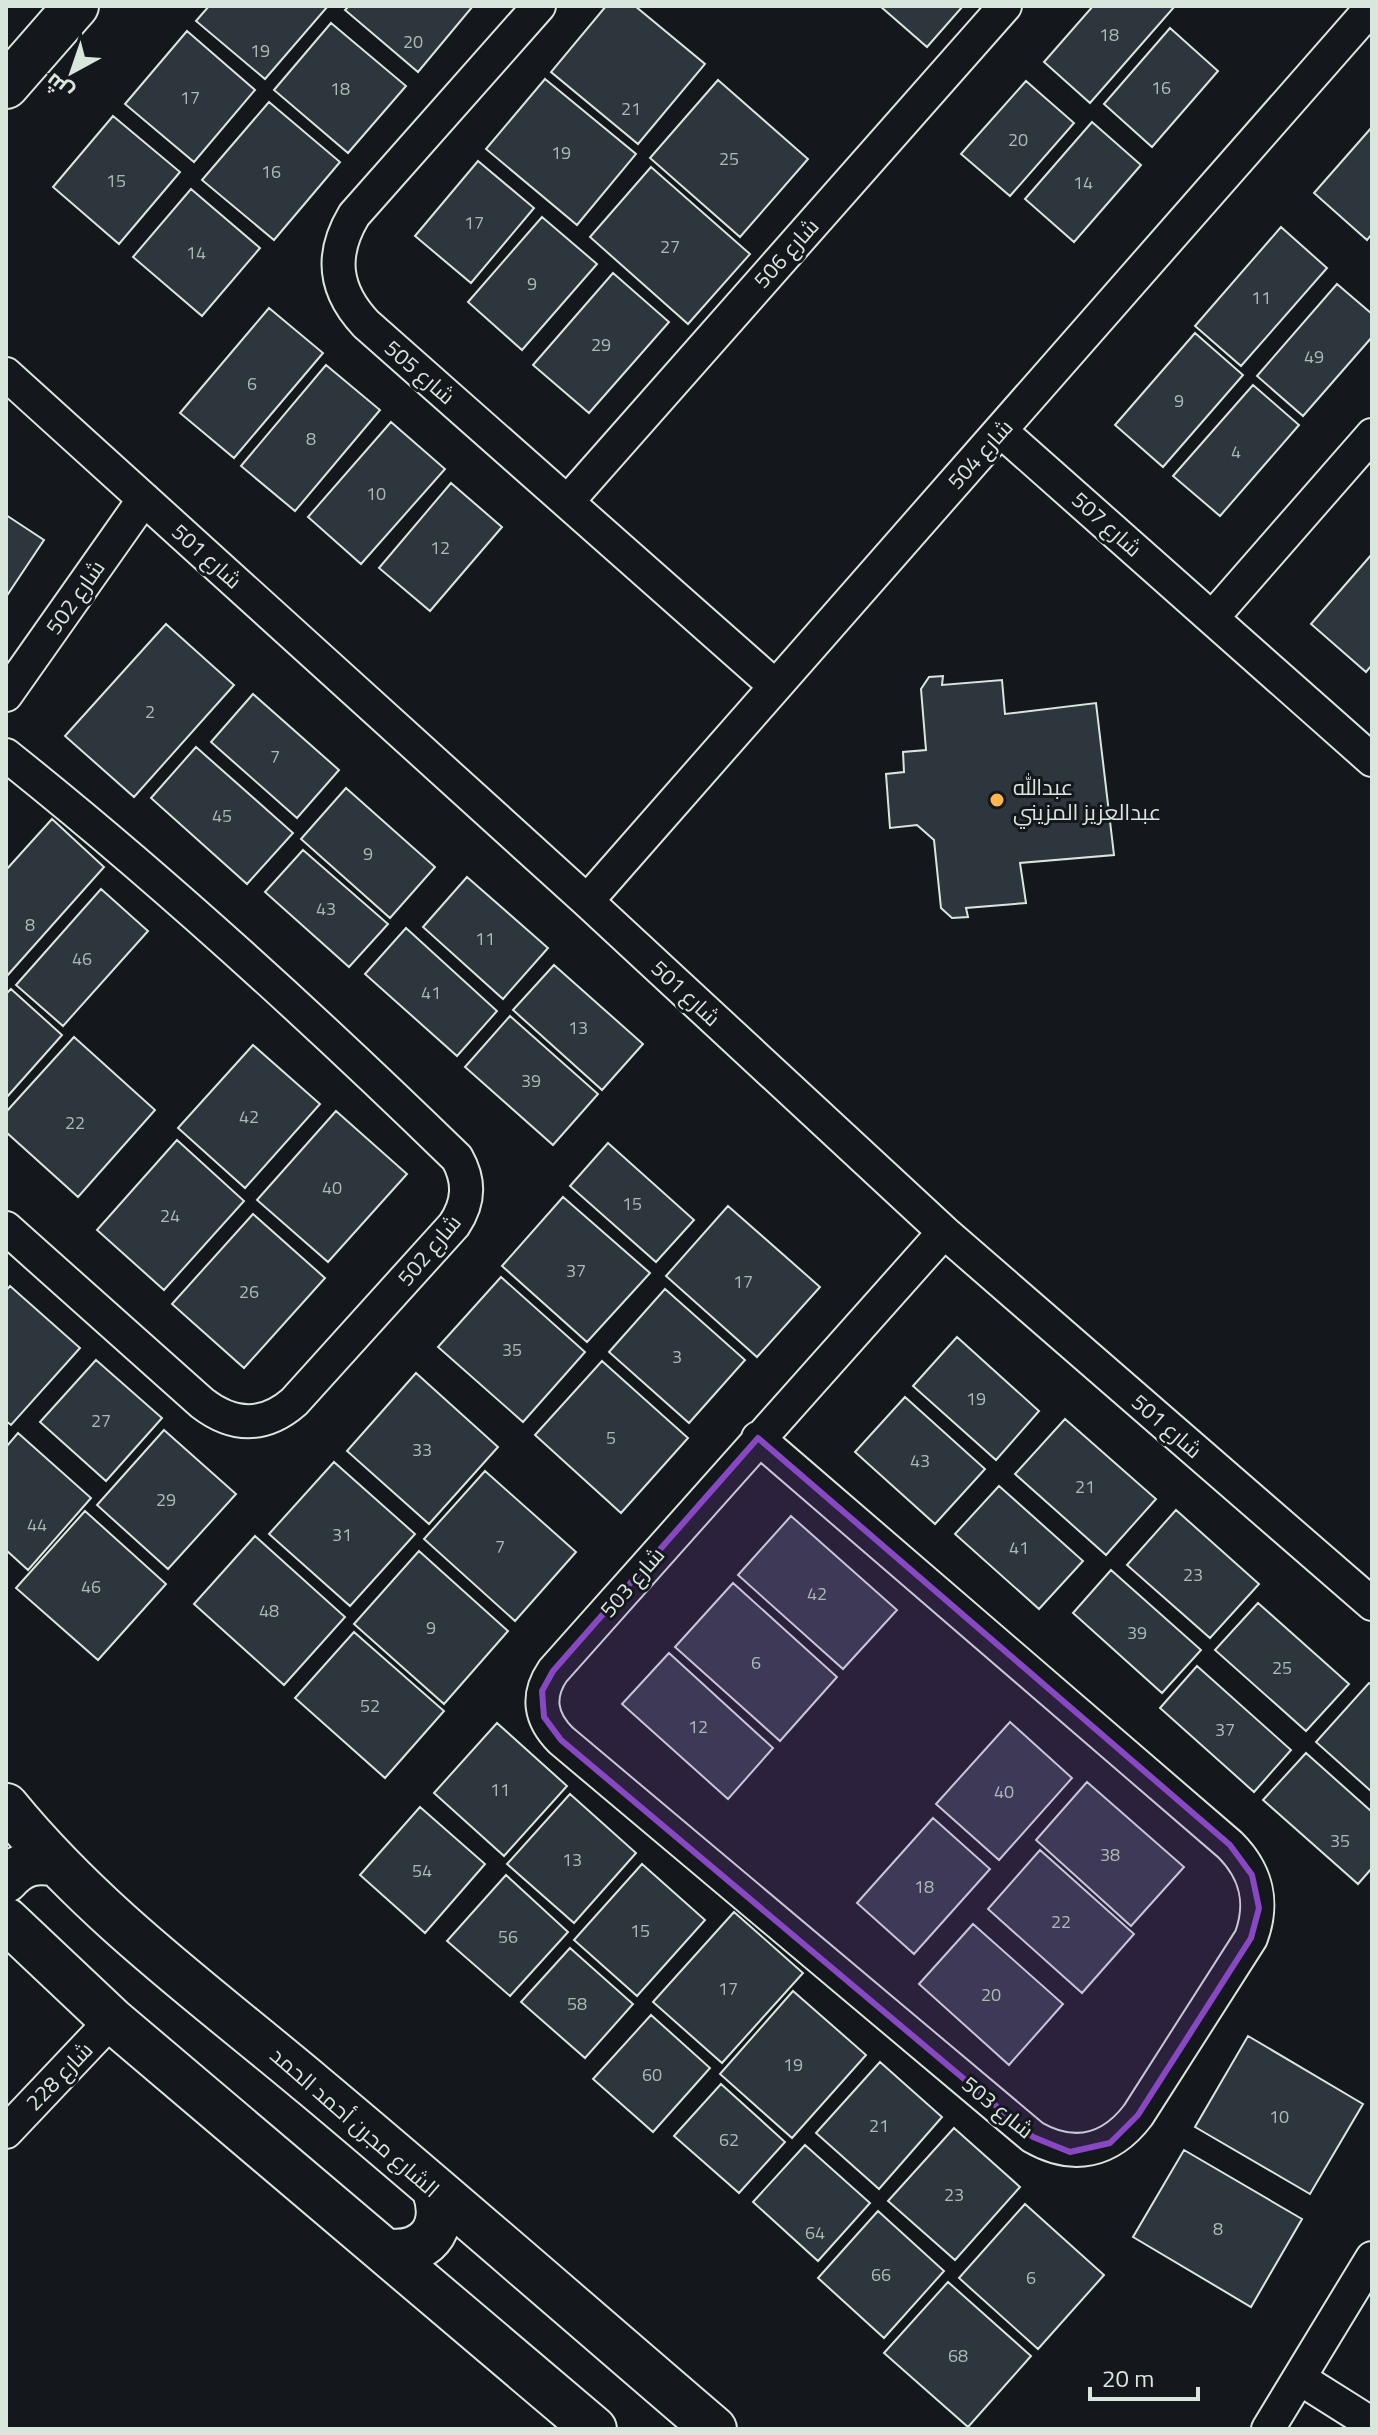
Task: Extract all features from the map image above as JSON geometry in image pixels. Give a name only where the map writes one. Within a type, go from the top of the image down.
[{"type":"street","points":[[6,86],[76,6]]},
{"type":"street","name":"شارع 505","points":[[539,6],[354,215],[343,233],[337,272],[347,300],[366,324],[774,685]]},
{"type":"street","name":"شارع 506","points":[[568,501],[1005,6]]},
{"type":"street","name":"شارع 504","points":[[587,901],[1372,7]]},
{"type":"street","name":"شارع 501","points":[[6,374],[587,901],[944,1232],[1372,1604]]},
{"type":"street","name":"شارع 507","points":[[1001,431],[1372,760]]},
{"type":"street","points":[[1212,618],[1372,435]]},
{"type":"street","name":"شارع 502","points":[[6,695],[144,499]]},
{"type":"street","name":"شارع 502","points":[[6,755],[225,938],[354,1057],[457,1158],[466,1180],[467,1192],[465,1204],[454,1225],[294,1402],[266,1420],[249,1423],[232,1421],[202,1403],[6,1228]]},
{"type":"street","name":"شارع 503","points":[[758,1438],[1230,1845],[1252,1875],[1259,1908],[1251,1938],[1138,2115],[1126,2131],[1110,2143],[1070,2152],[1051,2147],[1033,2137],[561,1740],[544,1717],[542,1691],[553,1671],[758,1438],[944,1232]]},
{"type":"street","name":"الشارع مجرن أحمد الحمد","points":[[6,1806],[56,1864],[159,1961],[254,2036],[714,2429]]},
{"type":"street","points":[[6,1880],[23,1865],[34,1862],[56,1864]]},
{"type":"street","points":[[6,1920],[112,2020],[594,2429]]},
{"type":"street","name":"شارع 228","points":[[6,2132],[112,2020]]},
{"type":"street","points":[[386,2251],[411,2251],[432,2238],[439,2224],[440,2207],[435,2191]]},
{"type":"street","points":[[1268,2429],[1372,2258]]},
{"type":"street","points":[[1299,2378],[1372,2424]]},
{"type":"highlighted area","points":[[758,1438],[1230,1845],[1252,1875],[1259,1908],[1251,1938],[1138,2115],[1110,2143],[1070,2152],[1033,2137],[561,1740],[544,1717],[542,1691],[553,1671]]},
{"type":"building","points":[[209,6],[328,6],[265,79],[196,21]]},
{"type":"building","points":[[349,6],[473,6],[418,72],[345,10]]},
{"type":"building","points":[[606,6],[635,6],[705,64],[638,144],[551,72]]},
{"type":"building","points":[[880,6],[963,6],[927,47]]},
{"type":"building","points":[[1093,6],[1175,6],[1090,103],[1044,62]]},
{"type":"building","points":[[331,23],[406,86],[348,153],[274,90]]},
{"type":"building","points":[[1170,28],[1218,71],[1152,147],[1104,104]]},
{"type":"building","points":[[187,31],[255,90],[194,162],[125,104]]},
{"type":"building","points":[[545,79],[636,154],[577,225],[486,149]]},
{"type":"building","points":[[718,80],[808,159],[740,237],[650,158]]},
{"type":"building","points":[[1026,81],[1074,123],[1010,196],[961,154]]},
{"type":"building","points":[[269,102],[340,162],[274,240],[202,180]]},
{"type":"building","points":[[113,116],[180,172],[119,244],[53,187]]},
{"type":"building","points":[[1092,122],[1141,165],[1074,242],[1025,199]]},
{"type":"building","points":[[1372,127],[1372,234],[1367,240],[1314,193]]},
{"type":"building","points":[[478,161],[534,208],[471,283],[415,236]]},
{"type":"building","points":[[651,167],[750,254],[688,324],[590,237]]},
{"type":"building","points":[[191,189],[260,248],[202,316],[133,257]]},
{"type":"building","points":[[542,217],[597,264],[522,350],[468,302]]},
{"type":"building","points":[[1281,227],[1327,268],[1241,366],[1195,326]]},
{"type":"building","points":[[613,273],[669,322],[589,413],[533,365]]},
{"type":"building","points":[[1337,284],[1372,314],[1372,337],[1303,416],[1257,376]]},
{"type":"building","points":[[269,308],[323,353],[234,458],[180,413]]},
{"type":"building","points":[[1195,333],[1243,375],[1163,467],[1115,425]]},
{"type":"building","points":[[326,365],[380,410],[295,511],[241,466]]},
{"type":"building","points":[[1253,385],[1299,425],[1220,516],[1173,476]]},
{"type":"building","points":[[391,422],[445,469],[361,564],[308,517]]},
{"type":"building","points":[[451,483],[502,527],[430,611],[379,568]]},
{"type":"building","points":[[6,515],[44,540],[6,597]]},
{"type":"building","points":[[1372,554],[1372,665],[1366,672],[1311,624]]},
{"type":"building","points":[[166,624],[234,685],[134,797],[65,736]]},
{"type":"building","name":"عبدالله عبدالعزيز المزيني","points":[[943,676],[942,685],[1002,680],[1005,714],[1096,703],[1114,855],[1020,863],[1026,903],[966,908],[968,917],[952,918],[941,908],[934,840],[917,825],[890,828],[886,774],[904,772],[903,752],[926,750],[921,689],[929,677]]},
{"type":"building","points":[[253,694],[339,770],[297,818],[211,742]]},
{"type":"building","points":[[196,747],[293,833],[247,884],[151,798]]},
{"type":"building","points":[[346,788],[435,867],[390,918],[301,839]]},
{"type":"building","points":[[52,819],[104,867],[6,977],[6,870]]},
{"type":"building","points":[[303,850],[388,924],[349,967],[265,892]]},
{"type":"building","points":[[467,877],[548,948],[503,999],[423,927]]},
{"type":"building","points":[[101,889],[148,931],[63,1026],[16,985]]},
{"type":"building","points":[[406,928],[497,1011],[457,1056],[365,974]]},
{"type":"building","points":[[554,965],[643,1044],[602,1090],[513,1010]]},
{"type":"building","points":[[11,989],[62,1035],[6,1098],[6,994]]},
{"type":"building","points":[[510,1016],[598,1094],[553,1145],[465,1067]]},
{"type":"building","points":[[74,1037],[155,1110],[78,1197],[6,1132],[6,1112]]},
{"type":"building","points":[[253,1045],[320,1104],[245,1188],[178,1128]]},
{"type":"building","points":[[336,1111],[407,1174],[328,1262],[257,1200]]},
{"type":"building","points":[[177,1140],[244,1201],[164,1290],[97,1230]]},
{"type":"building","points":[[608,1143],[694,1220],[656,1262],[570,1186]]},
{"type":"building","points":[[563,1197],[650,1273],[587,1342],[502,1266]]},
{"type":"building","points":[[728,1206],[820,1287],[757,1357],[666,1276]]},
{"type":"building","points":[[253,1214],[325,1278],[244,1368],[172,1304]]},
{"type":"building","points":[[501,1277],[585,1352],[523,1422],[438,1347]]},
{"type":"building","points":[[10,1286],[80,1348],[11,1425],[6,1421],[6,1291]]},
{"type":"building","points":[[665,1289],[745,1360],[689,1423],[609,1352]]},
{"type":"building","points":[[957,1337],[1039,1411],[996,1460],[913,1386]]},
{"type":"building","points":[[96,1360],[162,1418],[106,1481],[40,1422]]},
{"type":"building","points":[[602,1361],[688,1438],[621,1513],[535,1435]]},
{"type":"building","points":[[416,1373],[498,1447],[429,1524],[347,1451]]},
{"type":"building","points":[[905,1397],[985,1469],[935,1524],[855,1452]]},
{"type":"building","points":[[1065,1419],[1156,1499],[1106,1555],[1015,1474]]},
{"type":"building","points":[[164,1430],[236,1494],[168,1569],[97,1505]]},
{"type":"building","points":[[18,1433],[91,1498],[28,1570],[6,1550],[6,1447]]},
{"type":"building","points":[[334,1462],[415,1534],[350,1606],[269,1534]]},
{"type":"building","points":[[485,1471],[576,1552],[515,1621],[424,1539]]},
{"type":"building","points":[[999,1486],[1083,1561],[1039,1609],[955,1534]]},
{"type":"building","points":[[1176,1510],[1259,1584],[1210,1638],[1127,1565]]},
{"type":"building","points":[[85,1511],[166,1584],[98,1660],[16,1588]]},
{"type":"building","points":[[791,1516],[897,1610],[843,1669],[738,1575]]},
{"type":"building","points":[[255,1536],[345,1617],[284,1685],[194,1604]]},
{"type":"building","points":[[419,1551],[508,1631],[444,1704],[354,1624]]},
{"type":"building","points":[[1111,1570],[1201,1650],[1162,1693],[1073,1613]]},
{"type":"building","points":[[733,1583],[837,1677],[780,1741],[675,1647]]},
{"type":"building","points":[[1258,1603],[1349,1684],[1306,1731],[1215,1650]]},
{"type":"building","points":[[354,1632],[444,1711],[385,1778],[295,1698]]},
{"type":"building","points":[[669,1653],[773,1748],[728,1799],[622,1704]]},
{"type":"building","points":[[1197,1666],[1291,1750],[1254,1792],[1160,1708]]},
{"type":"building","points":[[1369,1683],[1372,1685],[1372,1792],[1316,1742]]},
{"type":"building","points":[[1010,1722],[1072,1778],[999,1860],[936,1804]]},
{"type":"building","points":[[497,1723],[567,1786],[504,1856],[434,1793]]},
{"type":"building","points":[[1306,1753],[1372,1812],[1372,1868],[1358,1884],[1263,1800]]},
{"type":"building","points":[[1087,1782],[1184,1867],[1131,1926],[1036,1840]]},
{"type":"building","points":[[570,1794],[636,1853],[574,1923],[507,1864]]},
{"type":"building","points":[[420,1807],[485,1864],[425,1933],[360,1875]]},
{"type":"building","points":[[933,1818],[990,1869],[914,1954],[857,1903]]},
{"type":"building","points":[[1040,1850],[1134,1934],[1082,1993],[988,1909]]},
{"type":"building","points":[[642,1864],[705,1920],[637,1996],[574,1940]]},
{"type":"building","points":[[506,1875],[568,1932],[510,1996],[447,1941]]},
{"type":"building","points":[[734,1912],[803,1973],[722,2063],[653,2002]]},
{"type":"building","points":[[973,1924],[1063,2004],[1009,2065],[919,1984]]},
{"type":"building","points":[[570,1948],[633,2004],[585,2058],[521,2002]]},
{"type":"building","points":[[793,1991],[866,2055],[792,2138],[720,2074]]},
{"type":"building","points":[[651,2015],[710,2068],[653,2132],[593,2079]]},
{"type":"building","points":[[1248,2036],[1363,2104],[1310,2194],[1195,2127]]},
{"type":"building","points":[[880,2062],[942,2117],[879,2189],[816,2133]]},
{"type":"building","points":[[721,2084],[785,2142],[739,2193],[674,2136]]},
{"type":"building","points":[[954,2128],[1020,2187],[955,2260],[888,2201]]},
{"type":"building","points":[[805,2145],[870,2203],[818,2261],[753,2202]]},
{"type":"building","points":[[1184,2150],[1302,2219],[1251,2307],[1133,2237]]},
{"type":"building","points":[[1025,2204],[1104,2275],[1038,2349],[959,2278]]},
{"type":"building","points":[[878,2211],[944,2271],[884,2338],[818,2278]]},
{"type":"building","points":[[948,2282],[1031,2356],[968,2427],[884,2353]]},
{"type":"place","name":"عبدالله عبدالعزيز المزيني","points":[[997,800]]}]
